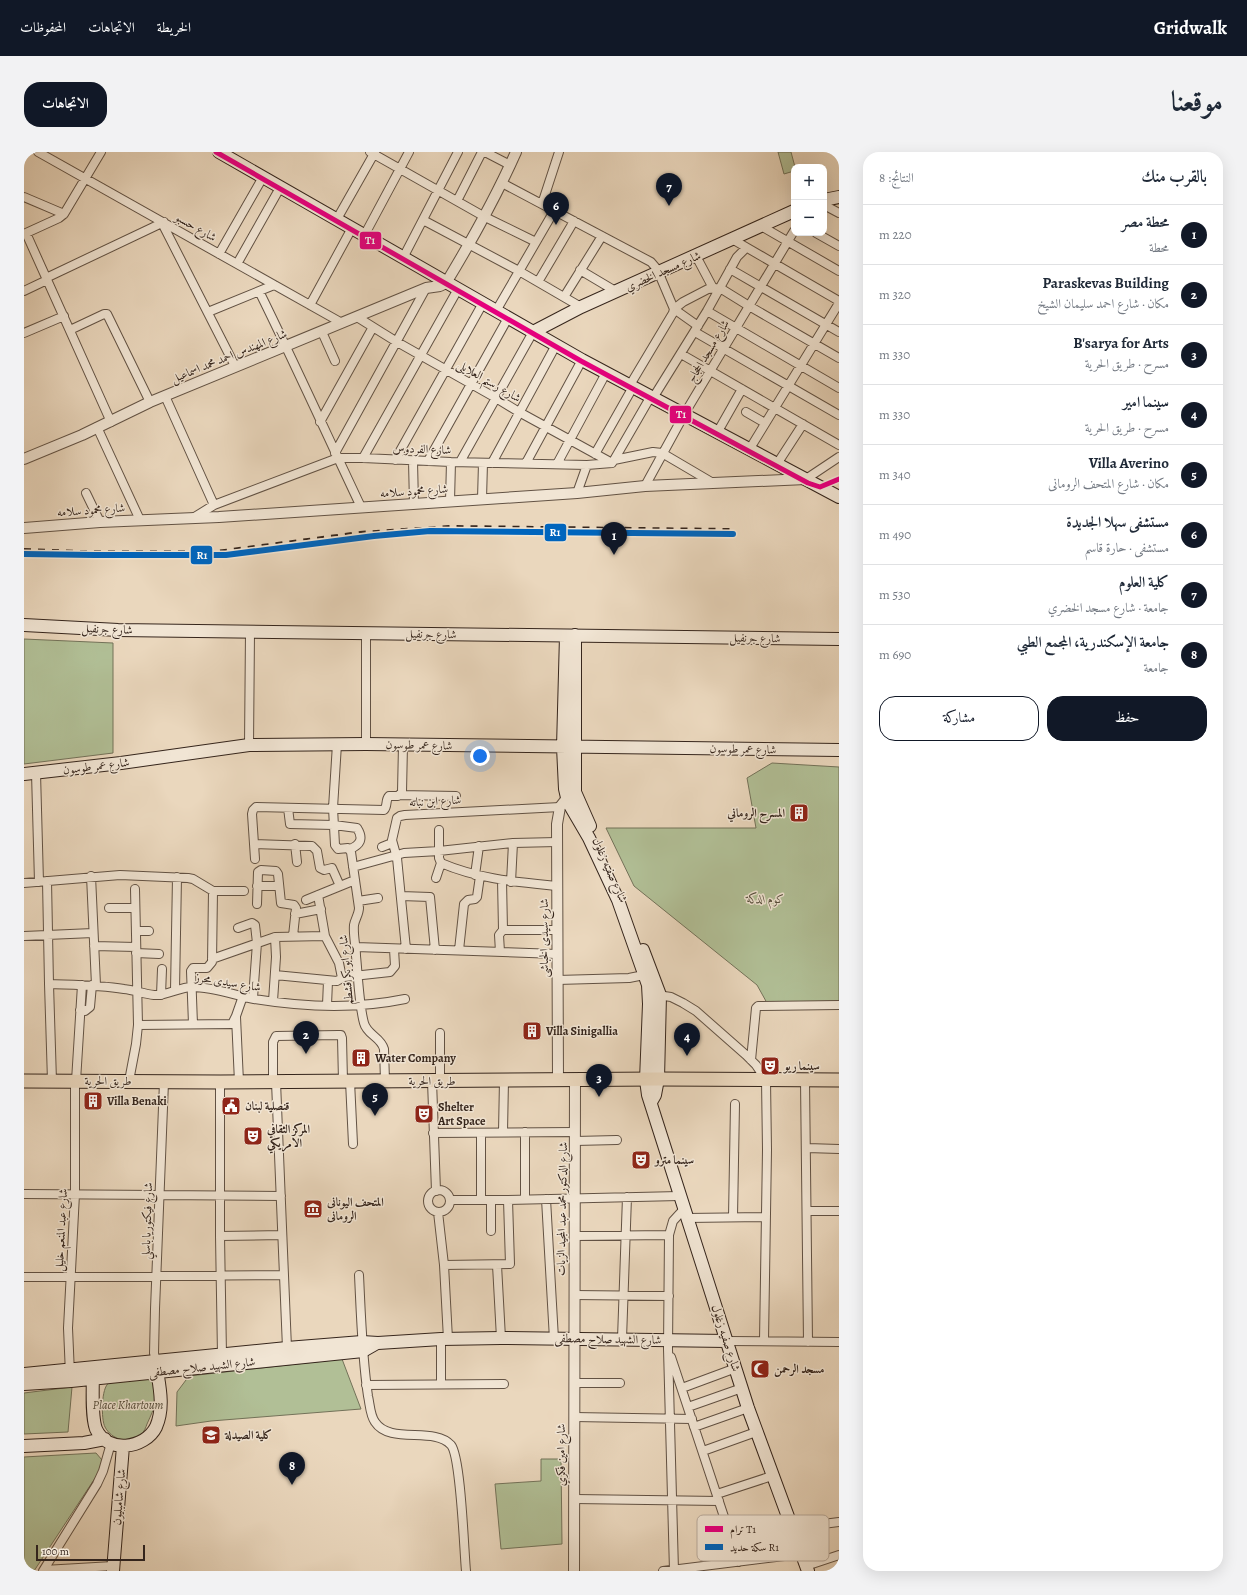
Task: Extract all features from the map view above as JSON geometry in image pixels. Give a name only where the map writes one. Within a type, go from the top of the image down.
[{"type":"main road","points":[[219,152],[281,186],[364,236],[582,360],[839,497]]},
{"type":"main road","points":[[827,199],[839,197]]},
{"type":"main road","name":"شارع مسجد الخضري","points":[[533,332],[581,307],[660,273],[791,212]]},
{"type":"main road","name":"شارع جرنفيل","points":[[24,625],[118,630],[839,639]]},
{"type":"main road","name":"شارع صفيه زغلول","points":[[570,636],[567,799],[624,908],[647,971],[654,996],[652,1080],[648,1095],[679,1196],[748,1408],[787,1515]]},
{"type":"main road","name":"شارع عمر طوسون","points":[[30,773],[121,764],[248,745],[366,744],[839,750]]},
{"type":"main road","name":"طريق الحرية","points":[[24,1081],[274,1082],[839,1080]]},
{"type":"main road","name":"شارع الشهيد صلاح مصطفى","points":[[24,1384],[70,1375],[363,1347],[378,1343],[444,1339],[500,1338],[622,1339],[669,1345],[727,1341]]},
{"type":"main road","name":"شارع الشهيد صلاح مصطفى","points":[[156,1367],[222,1355],[287,1348],[363,1347]]},
{"type":"main road","points":[[24,1446],[84,1443],[134,1445],[145,1440],[152,1434],[159,1418],[161,1393],[156,1367]]},
{"type":"main road","points":[[93,1373],[95,1424],[97,1430],[113,1443]]},
{"type":"main road","name":"شارع الشهيد صلاح مصطفى","points":[[24,1374],[70,1375]]},
{"type":"main road","name":"شارع شامبليون","points":[[113,1443],[113,1569]]},
{"type":"street","name":"شارع حسبو","points":[[38,152],[342,323]]},
{"type":"street","points":[[101,152],[64,214],[59,218],[25,233],[111,422]]},
{"type":"street","points":[[364,236],[410,152]]},
{"type":"street","points":[[403,258],[458,152]]},
{"type":"street","points":[[457,202],[484,152],[510,165]]},
{"type":"street","points":[[446,283],[470,245],[516,152]]},
{"type":"street","points":[[542,204],[559,152]]},
{"type":"street","points":[[337,219],[373,153],[484,217],[536,242]]},
{"type":"street","points":[[219,254],[263,176]]},
{"type":"street","points":[[502,183],[651,262],[660,273],[673,307],[673,313],[595,454]]},
{"type":"street","points":[[237,264],[281,186]]},
{"type":"street","points":[[24,197],[64,214]]},
{"type":"street","points":[[827,207],[839,213]]},
{"type":"street","points":[[496,311],[554,211]]},
{"type":"street","points":[[423,220],[519,271],[581,307]]},
{"type":"street","points":[[538,282],[574,221]]},
{"type":"street","points":[[24,291],[163,223],[236,366]]},
{"type":"street","points":[[761,226],[839,271]]},
{"type":"street","points":[[310,306],[352,228]]},
{"type":"street","points":[[564,297],[602,236]]},
{"type":"street","name":"شارع مسجد الحجاج","points":[[645,486],[662,453],[710,370],[791,236]]},
{"type":"street","points":[[821,236],[839,246]]},
{"type":"street","points":[[732,239],[839,302],[750,450]]},
{"type":"street","points":[[613,461],[707,311],[716,288],[746,248]]},
{"type":"street","points":[[696,256],[716,288],[839,358]]},
{"type":"street","points":[[730,269],[839,332]]},
{"type":"street","points":[[580,270],[617,292]]},
{"type":"street","name":"شارع المهندس احمد محمد اسماعيل","points":[[24,459],[111,422],[150,402],[236,366],[322,332],[426,288],[440,286],[446,283]]},
{"type":"street","points":[[208,312],[274,285]]},
{"type":"street","points":[[336,456],[426,288]]},
{"type":"street","points":[[673,307],[716,288]]},
{"type":"street","points":[[363,458],[458,289]]},
{"type":"street","points":[[259,291],[361,507]]},
{"type":"street","points":[[395,460],[483,303]]},
{"type":"street","points":[[673,307],[696,329],[723,348],[839,415]]},
{"type":"street","points":[[707,311],[839,388]]},
{"type":"street","points":[[70,330],[107,314],[150,402]]},
{"type":"street","points":[[24,333],[64,316]]},
{"type":"street","name":"شارع رستم العلايلى","points":[[357,316],[397,342],[519,412],[595,454],[613,461]]},
{"type":"street","points":[[428,461],[508,318]]},
{"type":"street","points":[[320,422],[373,327]]},
{"type":"street","points":[[322,332],[335,361]]},
{"type":"street","points":[[460,462],[533,332]]},
{"type":"street","points":[[492,463],[556,345]]},
{"type":"street","points":[[681,354],[839,445]]},
{"type":"street","points":[[526,463],[582,360]]},
{"type":"street","points":[[557,464],[606,372]]},
{"type":"street","points":[[717,432],[742,389]]},
{"type":"street","points":[[165,396],[214,505]]},
{"type":"street","points":[[746,412],[765,423]]},
{"type":"street","points":[[777,464],[803,424]]},
{"type":"street","points":[[97,427],[140,520]]},
{"type":"street","name":"شارع الفردوس","points":[[192,518],[214,505],[336,456],[413,461],[587,465],[653,452],[662,453]]},
{"type":"street","points":[[662,453],[713,482]]},
{"type":"street","points":[[806,479],[839,457]]},
{"type":"street","points":[[413,461],[414,504]]},
{"type":"street","points":[[450,501],[451,462]]},
{"type":"street","points":[[482,499],[483,463]]},
{"type":"street","points":[[577,493],[587,465]]},
{"type":"street","name":"شارع محمود سلامه","points":[[24,528],[577,493],[645,486],[806,479]]},
{"type":"street","points":[[86,494],[100,522]]},
{"type":"street","points":[[248,745],[250,632]]},
{"type":"street","points":[[366,634],[366,744]]},
{"type":"street","points":[[288,808],[290,824],[334,825],[354,827],[359,831],[359,845],[350,849],[336,848],[334,825],[333,808],[337,744]]},
{"type":"street","points":[[400,795],[402,792],[403,745]]},
{"type":"street","points":[[30,773],[48,934],[52,1081]]},
{"type":"street","points":[[255,859],[252,814],[256,807],[333,808],[382,811],[385,808],[387,797],[389,796],[456,796]]},
{"type":"street","name":"شارع سيدى الخباشى","points":[[558,1080],[557,824],[567,799]]},
{"type":"street","name":"شارع ابن نباته","points":[[392,843],[395,823],[397,818],[400,816],[567,799]]},
{"type":"street","points":[[436,878],[441,863],[438,851],[439,830]]},
{"type":"street","points":[[353,867],[397,854],[513,843],[557,842]]},
{"type":"street","points":[[382,847],[392,843],[397,854],[406,949]]},
{"type":"street","points":[[511,882],[513,843]]},
{"type":"street","points":[[254,844],[309,845],[317,851],[320,868],[324,870],[332,868],[340,886]]},
{"type":"street","points":[[295,844],[296,862]]},
{"type":"street","points":[[459,950],[464,904],[468,900],[475,899],[477,897],[479,846]]},
{"type":"street","name":"شارع ابو بكر قشطم","points":[[350,849],[359,914],[354,924],[361,1004],[366,1028],[370,1033],[380,1039],[383,1044],[384,1081]]},
{"type":"street","points":[[441,863],[477,875],[511,882],[557,886]]},
{"type":"street","points":[[257,904],[257,874],[261,870],[278,872],[281,903],[294,905],[296,908],[293,936]]},
{"type":"street","points":[[24,883],[91,876],[120,875],[177,877],[193,879],[214,891],[244,891]]},
{"type":"street","points":[[80,1010],[85,1011],[90,1007],[94,985],[94,933],[91,876]]},
{"type":"street","points":[[175,990],[177,877]]},
{"type":"street","points":[[306,900],[355,880]]},
{"type":"street","points":[[500,952],[499,935],[502,930],[502,880]]},
{"type":"street","points":[[257,886],[279,886]]},
{"type":"street","points":[[129,1081],[138,1025],[135,889]]},
{"type":"street","points":[[193,1024],[191,971],[193,968],[207,968],[211,964],[214,891]]},
{"type":"street","points":[[318,895],[325,936],[340,967],[342,978]]},
{"type":"street","points":[[401,896],[430,897],[435,950]]},
{"type":"street","points":[[358,901],[378,898]]},
{"type":"street","points":[[109,908],[135,908]]},
{"type":"street","points":[[295,914],[320,909]]},
{"type":"street","points":[[238,928],[252,923],[255,924],[257,943],[253,998]]},
{"type":"street","points":[[502,930],[557,930]]},
{"type":"street","points":[[136,931],[149,931]]},
{"type":"street","points":[[24,936],[94,933]]},
{"type":"street","points":[[212,959],[275,937],[325,936]]},
{"type":"street","points":[[273,1001],[276,957],[275,937]]},
{"type":"street","points":[[94,946],[159,954]]},
{"type":"street","points":[[356,947],[557,954]]},
{"type":"street","points":[[275,975],[338,981],[342,978],[358,975],[390,972],[395,966],[394,949]]},
{"type":"street","points":[[161,995],[162,969]]},
{"type":"street","points":[[557,980],[629,978],[647,971]]},
{"type":"street","points":[[327,1005],[328,981]]},
{"type":"street","name":"شارع سيدى محرز","points":[[49,984],[94,985],[161,995],[175,990],[192,987],[273,1001],[327,1005],[385,1002],[405,998]]},
{"type":"street","name":"شارع عبد المنعم خليل","points":[[70,1375],[68,1328],[75,1194],[76,1081],[82,985]]},
{"type":"street","points":[[138,1025],[232,1024],[242,996]]},
{"type":"street","points":[[654,996],[671,997],[684,1003],[751,1060],[766,1080],[767,1150],[764,1341]]},
{"type":"street","points":[[751,1060],[756,1008],[758,1006],[839,1005]]},
{"type":"street","points":[[236,1016],[239,1082]]},
{"type":"street","points":[[436,1191],[433,1133],[440,1033]]},
{"type":"street","points":[[287,1348],[281,1196],[274,1082],[273,1042],[276,1036],[338,1034],[342,1038],[353,1144]]},
{"type":"street","points":[[503,1132],[504,1080]]},
{"type":"street","name":"شارع الدكتور محمد عبد المجيد الزيات","points":[[574,1339],[575,1080]]},
{"type":"street","points":[[806,1080],[808,1342]]},
{"type":"street","name":"شارع فيكتوريا باسلي","points":[[156,1367],[154,1349],[156,1276],[164,1082]]},
{"type":"street","points":[[220,1082],[222,1355]]},
{"type":"street","points":[[733,1217],[735,1104]]},
{"type":"street","points":[[433,1133],[526,1132],[617,1140]]},
{"type":"street","points":[[525,1199],[526,1132]]},
{"type":"street","points":[[481,1133],[481,1200]]},
{"type":"street","points":[[807,1148],[839,1149]]},
{"type":"street","points":[[436,1191],[444,1191],[450,1200],[448,1207],[438,1212],[431,1208],[428,1202],[430,1196],[436,1191]]},
{"type":"street","points":[[24,1194],[281,1196]]},
{"type":"street","points":[[450,1200],[679,1196]]},
{"type":"street","points":[[622,1339],[627,1197]]},
{"type":"street","points":[[546,1199],[554,1339]]},
{"type":"street","points":[[491,1200],[491,1231]]},
{"type":"street","points":[[444,1265],[508,1265],[510,1262],[508,1200]]},
{"type":"street","points":[[807,1211],[839,1211]]},
{"type":"street","points":[[438,1212],[444,1265],[444,1339],[441,1384]]},
{"type":"street","points":[[674,1570],[670,1418],[669,1235],[673,1221],[685,1214],[733,1217],[766,1217]]},
{"type":"street","points":[[220,1236],[282,1235]]},
{"type":"street","points":[[575,1236],[669,1235]]},
{"type":"street","points":[[497,1265],[500,1338]]},
{"type":"street","points":[[24,1277],[284,1275]]},
{"type":"street","points":[[359,1275],[366,1385],[371,1414],[374,1422],[390,1433],[432,1437],[442,1439],[451,1445],[456,1457],[466,1571]]},
{"type":"street","points":[[574,1294],[669,1296]]},
{"type":"street","name":"شارع امين فكري","points":[[574,1339],[574,1571]]},
{"type":"street","name":"شارع الشهيد صلاح مصطفى","points":[[727,1341],[839,1342]]},
{"type":"street","points":[[669,1345],[724,1515]]},
{"type":"street","points":[[682,1388],[736,1368]]},
{"type":"street","points":[[574,1383],[620,1382]]},
{"type":"street","points":[[366,1385],[504,1384]]},
{"type":"street","points":[[688,1407],[742,1388]]},
{"type":"street","points":[[574,1417],[670,1418],[693,1423],[748,1408]]},
{"type":"street","points":[[702,1451],[756,1432]]},
{"type":"street","points":[[43,1570],[97,1484],[104,1471],[113,1443]]},
{"type":"street","points":[[575,1499],[672,1500],[718,1498],[772,1476]]},
{"type":"street","points":[[829,1523],[839,1522]]},
{"type":"street","points":[[829,1559],[839,1554]]},
{"type":"street","points":[[663,1571],[747,1561]]},
{"type":"street","points":[[807,1569],[824,1561]]},
{"type":"street","points":[[43,1570],[113,1569]]},
{"type":"green space","points":[[778,152],[791,152],[794,164],[791,164],[791,172],[784,174]]},
{"type":"green space","points":[[24,639],[113,643],[113,753],[24,764]]},
{"type":"green space","name":"كوم الدكة","points":[[772,763],[839,767],[839,1001],[767,1003],[757,985],[634,886],[606,828],[756,828],[747,778]]},
{"type":"green space","points":[[342,1359],[361,1409],[211,1421],[176,1426],[177,1392],[189,1376]]},
{"type":"green space","name":"Place Khartoum","points":[[146,1378],[153,1383],[155,1404],[145,1430],[141,1435],[132,1440],[121,1440],[116,1438],[108,1431],[104,1423],[102,1404],[106,1386],[109,1383],[116,1381]]},
{"type":"green space","points":[[72,1387],[68,1432],[24,1434],[24,1393]]},
{"type":"green space","points":[[96,1453],[102,1460],[103,1466],[34,1571],[24,1571],[24,1457]]},
{"type":"green space","points":[[541,1459],[561,1459],[562,1544],[501,1549],[495,1484],[541,1481]]},
{"type":"tram line","points":[[216,152],[581,361],[808,483],[820,487],[839,479]]},
{"type":"tram line","name":"T1","points":[[216,152],[581,361],[808,483],[820,487],[839,479]]},
{"type":"railway","points":[[24,549],[83,551],[217,551],[360,532],[450,526],[732,529]]},
{"type":"rail line","name":"R1","points":[[24,554],[226,555],[374,536],[430,531],[733,534]]},
{"type":"place","name":"كلية العلوم","points":[[669,206]]},
{"type":"place","name":"مستشفى سهلا الجديدة","points":[[556,225]]},
{"type":"place","name":"محطة مصر","points":[[614,555]]},
{"type":"place","name":"المسرح الروماني","points":[[799,813]]},
{"type":"place","name":"Villa Sinigallia","points":[[532,1031]]},
{"type":"place","name":"Paraskevas Building","points":[[306,1054]]},
{"type":"place","name":"سينما امير","points":[[687,1056]]},
{"type":"place","name":"Water Company","points":[[361,1058]]},
{"type":"place","name":"سينما ريو","points":[[770,1066]]},
{"type":"place","name":"B'sarya for Arts","points":[[599,1097]]},
{"type":"place","name":"Villa Benaki","points":[[93,1101]]},
{"type":"place","name":"قنصلية لبنان","points":[[231,1106]]},
{"type":"place","name":"Shelter Art Space","points":[[424,1114]]},
{"type":"place","name":"Villa Averino","points":[[375,1116]]},
{"type":"place","name":"المركز الثقافي الامريكي","points":[[253,1136]]},
{"type":"place","name":"سينما مترو","points":[[641,1160]]},
{"type":"place","name":"المتحف اليونانى الرومانى","points":[[313,1209]]},
{"type":"place","name":"مسجد الرحمن","points":[[760,1369]]},
{"type":"place","name":"كلية الصيدلة","points":[[211,1435]]},
{"type":"place","name":"جامعة الإسكندرية، المجمع الطبي","points":[[292,1485]]}]
